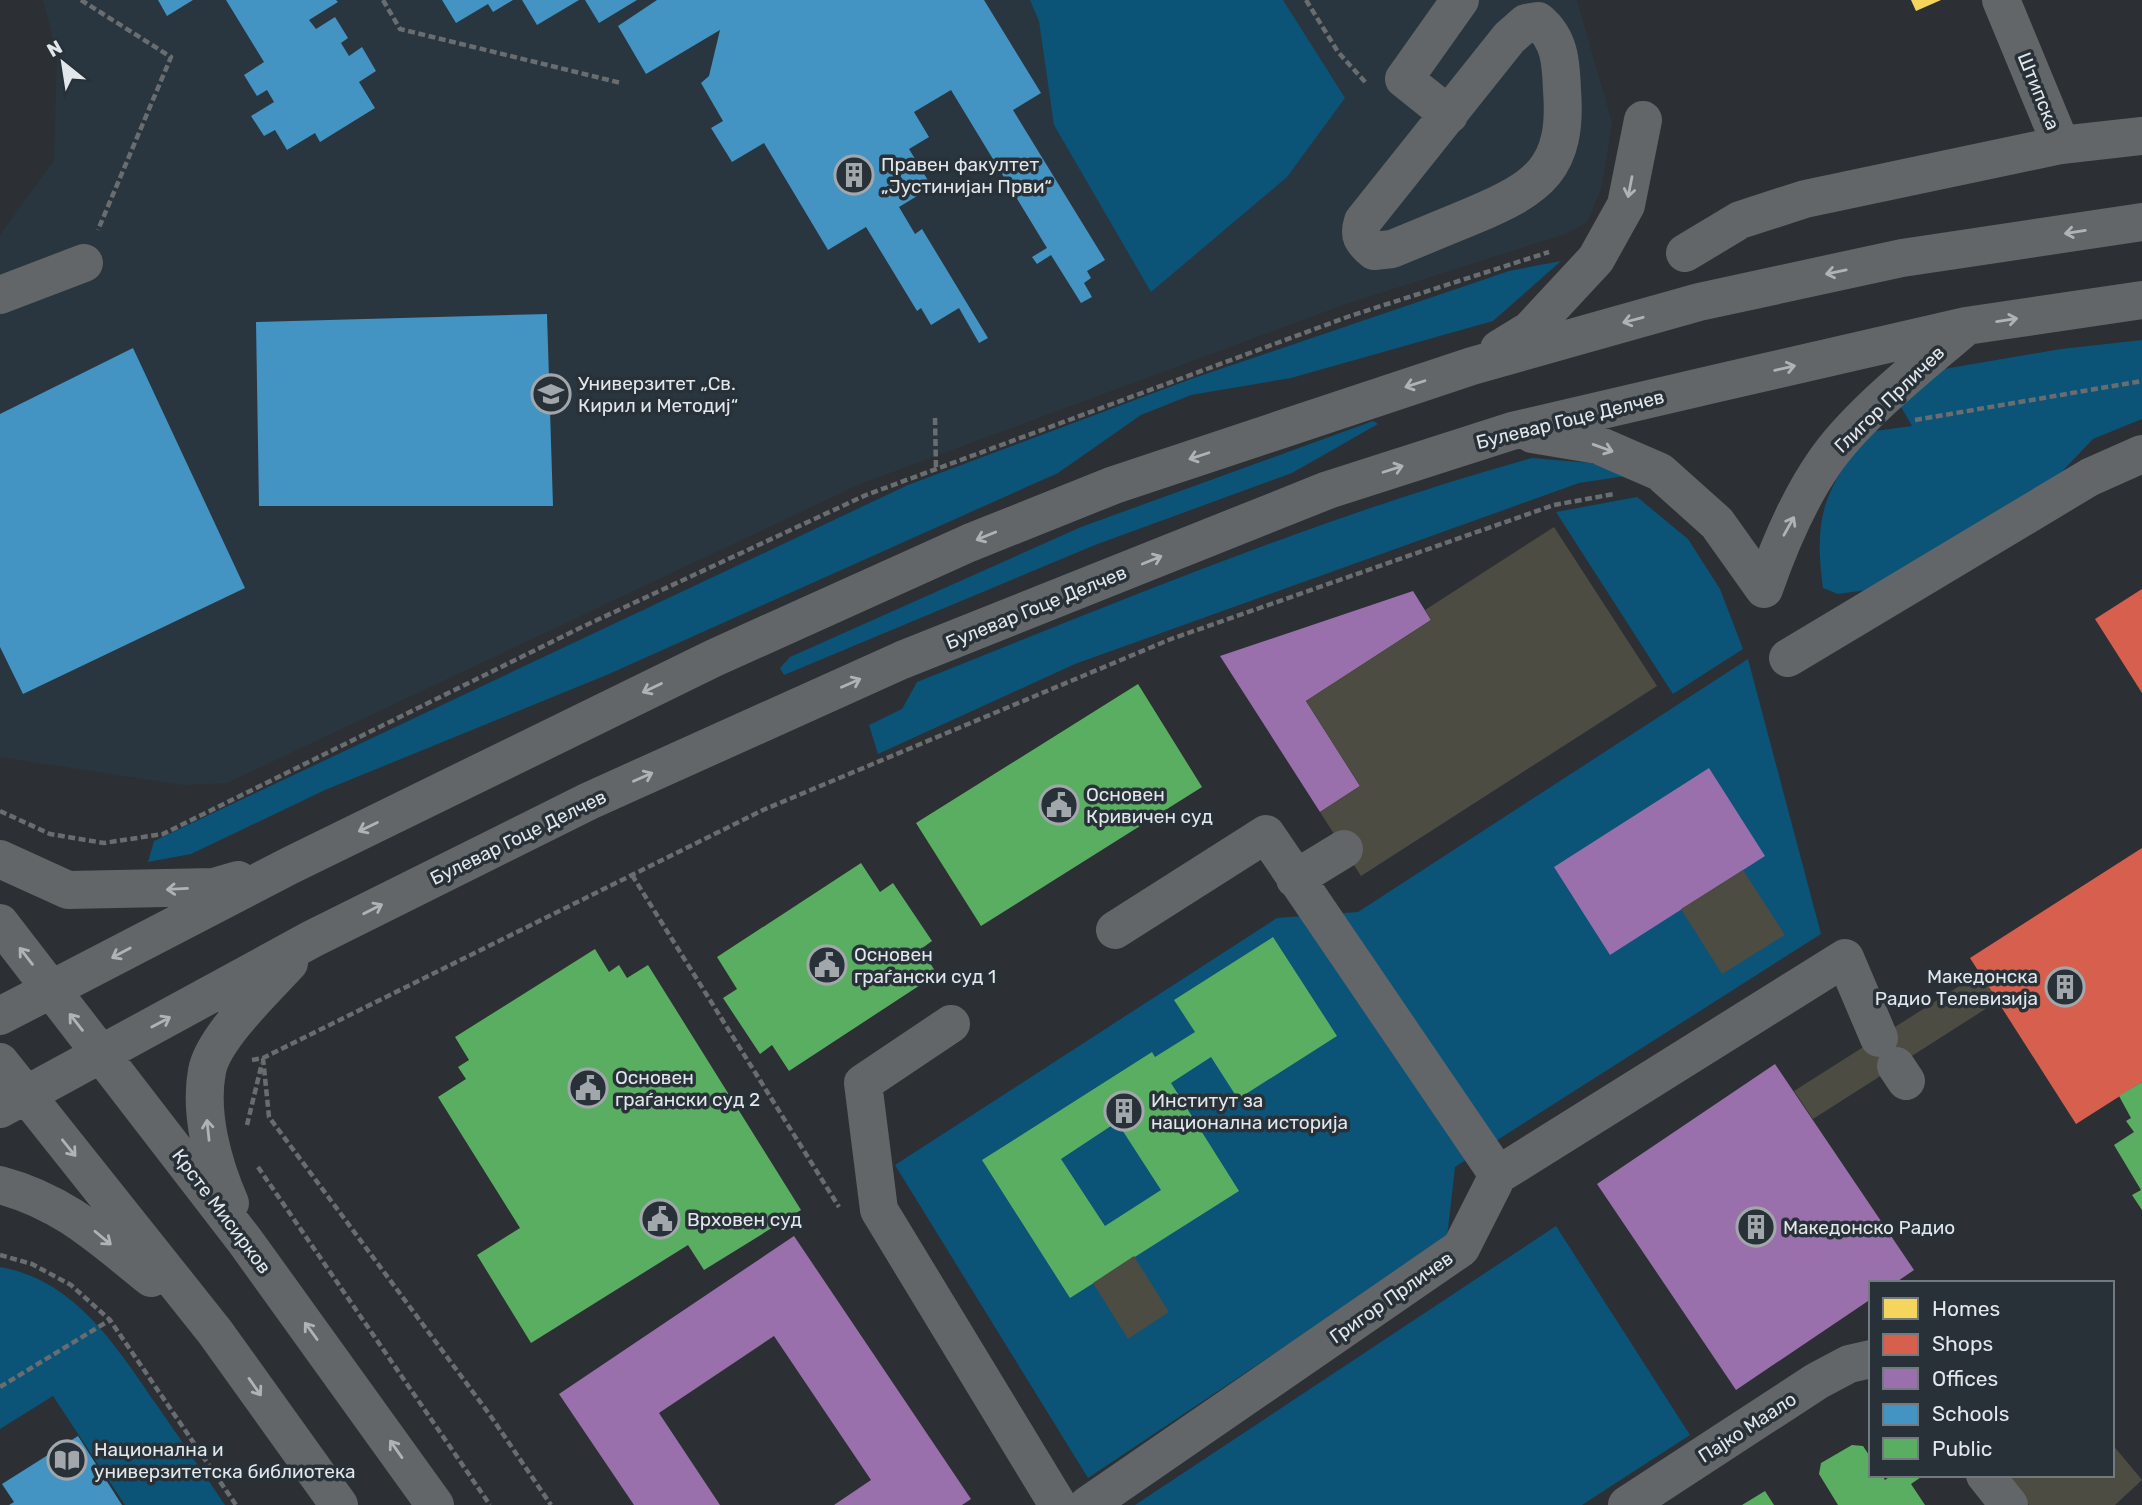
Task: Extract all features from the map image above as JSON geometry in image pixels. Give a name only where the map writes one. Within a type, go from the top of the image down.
[{"type":"street","points":[[1449,115],[1404,79],[1460,0]]},
{"type":"street","name":"Штипска","points":[[2001,0],[2061,145],[2142,136]]},
{"type":"street","points":[[1538,21],[1549,30],[1559,52],[1563,93],[1561,137],[1554,157],[1542,175],[1518,197],[1392,248],[1374,251],[1362,241],[1360,231],[1363,221],[1449,115],[1509,38],[1525,23],[1538,21]]},
{"type":"street","points":[[1472,366],[1530,330],[1596,259],[1626,205],[1643,120]]},
{"type":"street","points":[[1685,253],[1740,220],[1770,209],[2061,145]]},
{"type":"street","points":[[0,1016],[290,864],[713,659],[969,543],[1114,485],[1472,366],[1699,302],[1902,258],[2142,222]]},
{"type":"street","points":[[0,295],[85,263]]},
{"type":"street","name":"Булевар Гоце Делчев","points":[[13,1102],[312,939],[589,801],[902,660],[1328,490],[1513,431],[1966,327],[2142,300]]},
{"type":"street","name":"Глигор Прличев","points":[[1660,472],[1717,523],[1764,589],[1783,536],[1824,462],[1865,418],[1966,327]]},
{"type":"street","points":[[1513,431],[1598,444],[1660,472]]},
{"type":"street","points":[[1788,658],[2090,478],[2142,454]]},
{"type":"street","points":[[1115,929],[1266,834],[1498,1175],[1845,958],[1894,1062]]},
{"type":"street","points":[[1295,879],[1344,849]]},
{"type":"street","points":[[0,859],[68,890],[214,887],[290,864]]},
{"type":"street","name":"Крсте Мисирков","points":[[0,923],[246,1241],[436,1505]]},
{"type":"street","points":[[246,1241],[225,1193],[209,1142],[207,1069],[232,1025],[312,939]]},
{"type":"street","points":[[951,1024],[863,1083],[880,1210],[1058,1505]]},
{"type":"street","points":[[0,1062],[13,1102],[215,1332],[339,1505]]},
{"type":"street","name":"Григор Прличев","points":[[1088,1505],[1461,1248],[1498,1175]]},
{"type":"street","points":[[0,1185],[58,1206],[98,1233],[215,1332]]},
{"type":"street","name":"Пајко Маало","points":[[1626,1505],[1817,1381],[1849,1364],[1869,1359]]},
{"type":"street","points":[[1987,1477],[2009,1505]]},
{"type":"path","points":[[81,0],[171,57],[85,263]]},
{"type":"path","points":[[383,0],[400,29],[621,83]]},
{"type":"path","points":[[1306,0],[1338,52],[1371,88]]},
{"type":"path","points":[[0,811],[50,834],[104,843],[163,834],[582,627],[866,495],[1350,316],[1545,253],[1569,252],[1596,259]]},
{"type":"path","points":[[1865,418],[1890,423],[1944,416],[2142,381]]},
{"type":"path","points":[[935,418],[936,469]]},
{"type":"path","points":[[207,1069],[263,1058],[763,810],[1171,639],[1554,505],[1642,488],[1660,472]]},
{"type":"path","points":[[632,875],[843,1213]]},
{"type":"path","points":[[245,1131],[263,1058]]},
{"type":"path","points":[[263,1058],[270,1116],[482,1404],[551,1505]]},
{"type":"path","points":[[258,1166],[490,1505]]},
{"type":"path","points":[[0,1255],[32,1264],[71,1285],[110,1320],[236,1505]]},
{"type":"path","points":[[0,1387],[110,1320]]},
{"type":"shaded area","name":"Универзитет „Св. Кирил и Методиј“","points":[[43,0],[1577,0],[1612,123],[1601,189],[1587,222],[1568,233],[1346,304],[860,484],[227,783],[183,785],[0,757],[0,235],[54,160],[57,54]]},
{"type":"shaded area","points":[[1030,0],[1283,0],[1345,98],[1287,177],[1151,292],[1054,125],[1039,21]]},
{"type":"shaded area","points":[[1561,261],[1493,321],[1291,378],[1191,395],[1141,415],[1058,473],[609,674],[325,790],[191,854],[148,862],[154,841],[908,485],[1191,379],[1509,271]]},
{"type":"shaded area","points":[[2142,340],[2142,419],[2093,439],[2054,480],[1874,589],[1838,594],[1823,588],[1820,562],[1822,522],[1826,504],[1841,471],[1868,432],[1912,426],[1900,405],[1944,369],[2061,349]]},
{"type":"shaded area","points":[[1373,421],[1378,424],[1292,473],[1095,545],[784,675],[780,668],[790,657],[1081,527]]},
{"type":"shaded area","points":[[1532,458],[1591,463],[1632,475],[1579,483],[1075,664],[878,754],[869,725],[902,709],[917,682],[1222,561],[1376,506]]},
{"type":"shaded area","points":[[1637,497],[1688,539],[1720,589],[1743,649],[1673,694],[1556,512]]},
{"type":"shaded area","points":[[1748,659],[1821,934],[1455,1167],[1447,1238],[1088,1478],[895,1165],[1277,918],[1358,912]]},
{"type":"shaded area","points":[[1556,1226],[1690,1435],[1582,1505],[1135,1505]]},
{"type":"shaded area","points":[[0,1267],[27,1274],[50,1286],[72,1301],[91,1319],[125,1360],[225,1505],[125,1505],[53,1396],[0,1429]]},
{"type":"building: Homes","points":[[1911,0],[1941,0],[1916,11]]},
{"type":"building: Shops","points":[[2142,589],[2142,693],[2095,619]]},
{"type":"building: Shops","name":"Македонска Радио Телевизија","points":[[2142,848],[2142,1082],[2076,1124],[1970,958]]},
{"type":"building: Offices","points":[[1413,591],[1431,620],[1306,701],[1360,786],[1320,812],[1220,656]]},
{"type":"building: Offices","points":[[1709,768],[1765,856],[1610,955],[1554,867]]},
{"type":"building: Offices","name":"Македонско Радио","points":[[1775,1064],[1914,1270],[1898,1281],[1869,1281],[1869,1300],[1736,1390],[1597,1184]]},
{"type":"building: Offices","points":[[794,1236],[971,1499],[962,1505],[834,1505],[871,1480],[774,1336],[659,1413],[720,1505],[634,1505],[559,1394]]},
{"type":"building: Schools","points":[[158,0],[193,0],[167,16]]},
{"type":"building: Schools","points":[[226,0],[336,0],[338,2],[309,20],[316,29],[335,17],[348,38],[341,43],[349,56],[362,47],[376,71],[359,82],[375,108],[320,142],[315,133],[287,150],[275,130],[264,136],[251,116],[274,102],[267,90],[257,96],[244,75],[264,62]]},
{"type":"building: Schools","points":[[442,0],[513,0],[493,12],[488,4],[456,23]]},
{"type":"building: Schools","points":[[522,0],[579,0],[537,25]]},
{"type":"building: Schools","points":[[585,0],[637,0],[599,23]]},
{"type":"building: Schools","name":"Правен факултет „Јустинијан Први“","points":[[657,0],[984,0],[1041,93],[1013,110],[1105,260],[1087,271],[1091,278],[1084,283],[1092,297],[1081,303],[1051,255],[1037,264],[1032,257],[1047,248],[951,90],[914,112],[929,137],[909,149],[932,187],[899,207],[915,234],[922,229],[988,338],[979,343],[959,308],[931,325],[921,308],[917,311],[866,227],[828,250],[764,143],[732,162],[711,128],[723,121],[701,83],[709,76],[720,30],[646,74],[618,26]]},
{"type":"building: Schools","points":[[547,314],[553,506],[259,506],[256,322]]},
{"type":"building: Schools","points":[[133,348],[245,588],[23,694],[0,647],[0,414]]},
{"type":"building: Schools","name":"Национална и универзитетска библиотека","points":[[78,1436],[122,1505],[9,1505],[14,1502],[2,1484]]},
{"type":"building: Public","name":"Основен Кривичен суд","points":[[1138,684],[1202,787],[981,926],[916,823]]},
{"type":"building: Public","name":"Основен граѓански суд 1","points":[[861,863],[880,892],[893,883],[932,941],[921,949],[937,974],[789,1071],[772,1045],[760,1054],[723,998],[737,989],[717,957]]},
{"type":"building: Public","name":"Институт за национална историја","points":[[1273,937],[1337,1036],[1238,1099],[1211,1057],[1171,1083],[1239,1191],[1070,1298],[982,1160],[1152,1052],[1155,1057],[1195,1032],[1174,1000]],"holes":[[[1117,1122],[1161,1190],[1105,1226],[1061,1159]]]},
{"type":"building: Public","points":[[595,949],[609,972],[619,965],[627,978],[648,965],[801,1210],[704,1270],[688,1245],[531,1343],[477,1255],[520,1228],[438,1097],[466,1079],[458,1067],[469,1060],[455,1037]]},
{"type":"building: Public","points":[[2142,1082],[2142,1210],[2132,1195],[2141,1190],[2114,1145],[2134,1132],[2126,1121],[2131,1118],[2119,1096]]},
{"type":"building: Public","points":[[1852,1445],[1863,1446],[1869,1455],[1869,1477],[1883,1477],[1885,1480],[1889,1477],[1921,1477],[1911,1484],[1925,1505],[1838,1505],[1819,1474],[1821,1463]]},
{"type":"building: Public","points":[[1765,1491],[1774,1505],[1742,1505]]},
{"type":"building: Other","points":[[1554,527],[1657,686],[1361,876],[1320,812],[1360,786],[1306,701],[1431,620],[1425,610]]},
{"type":"building: Other","points":[[1743,870],[1785,935],[1722,974],[1681,909]]},
{"type":"building: Other","points":[[1980,973],[1998,1001],[1813,1119],[1794,1091]]},
{"type":"building: Other","points":[[1134,1256],[1169,1312],[1128,1339],[1093,1283]]},
{"type":"building: Other","points":[[2114,1446],[2142,1480],[2115,1505],[2029,1505],[2007,1477],[2114,1477]]},
{"type":"place","name":"Правен факултет „Јустинијан Први“","points":[[854,175]]},
{"type":"place","name":"Универзитет „Св. Кирил и Методиј“","points":[[551,394]]},
{"type":"place","name":"Основен Кривичен суд","points":[[1059,805]]},
{"type":"place","name":"Основен граѓански суд 1","points":[[827,965]]},
{"type":"place","name":"Македонска Радио Телевизија","points":[[2065,987]]},
{"type":"place","name":"Основен граѓански суд 2","points":[[588,1088]]},
{"type":"place","name":"Институт за национална историја","points":[[1124,1111]]},
{"type":"place","name":"Врховен суд","points":[[660,1219]]},
{"type":"place","name":"Македонско Радио","points":[[1756,1227]]},
{"type":"place","name":"Национална и универзитетска библиотека","points":[[67,1460]]}]
